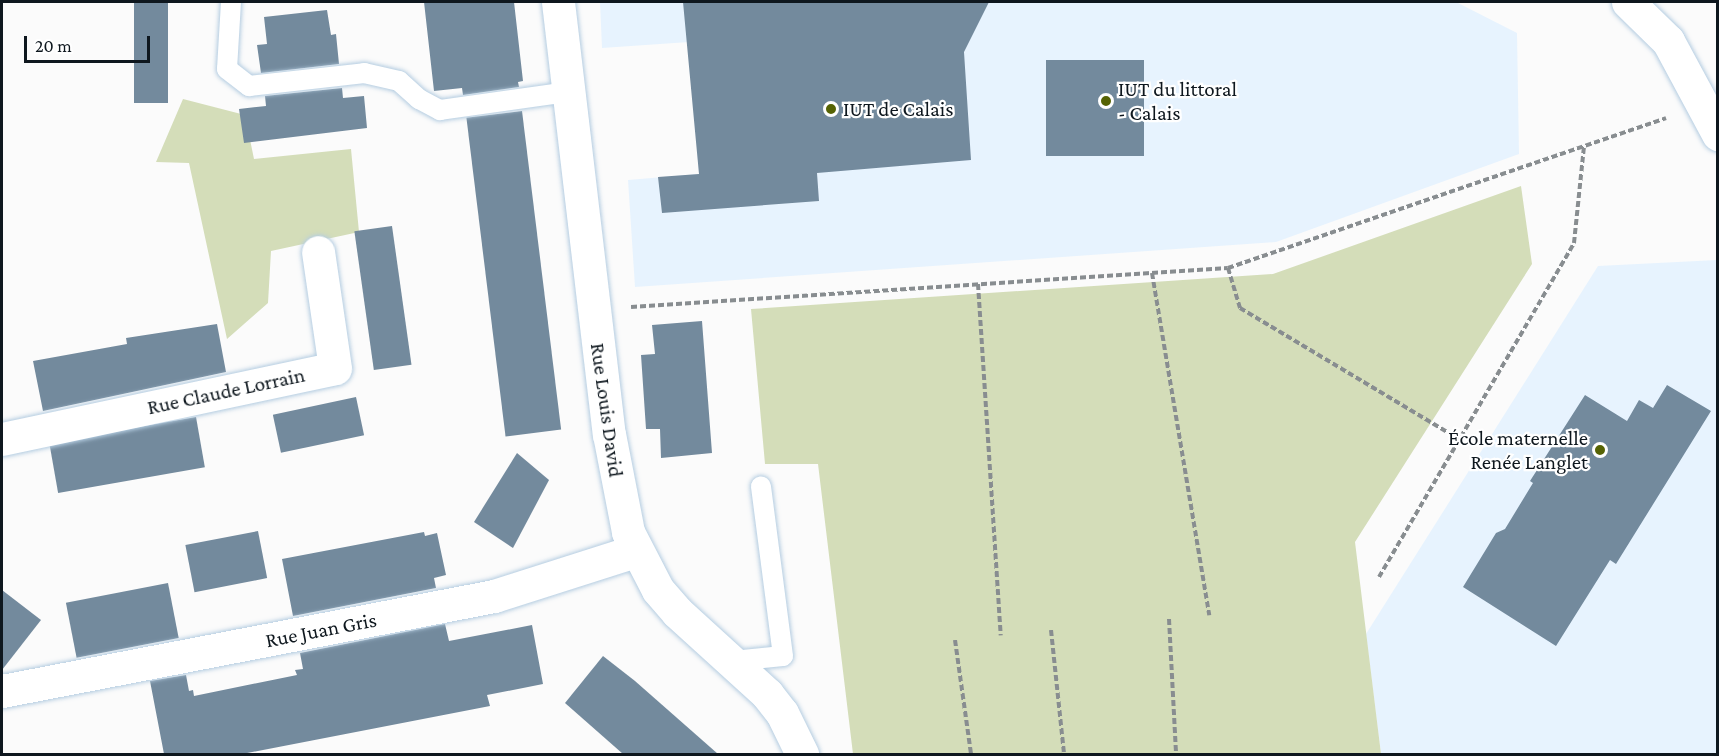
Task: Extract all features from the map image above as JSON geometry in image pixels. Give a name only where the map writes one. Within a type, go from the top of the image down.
[{"type":"street","name":"Rue Louis David","points":[[558,2],[617,484],[635,551],[677,612],[733,661],[782,713],[802,754]]},
{"type":"street","points":[[1628,2],[1668,41],[1710,119]]},
{"type":"street","name":"Rue Claude Lorrain","points":[[2,439],[335,368],[318,252]]},
{"type":"street","name":"Rue Juan Gris","points":[[2,691],[494,596],[635,551]]},
{"type":"lane","points":[[231,2],[227,69],[249,86],[364,74],[399,81],[419,99],[440,110],[568,92]]},
{"type":"lane","points":[[733,661],[783,656],[761,486]]},
{"type":"path","points":[[595,309],[1228,268],[1584,146],[1710,119]]},
{"type":"path","points":[[1379,577],[1574,243],[1584,146]]},
{"type":"path","points":[[1228,268],[1240,308],[1460,439]]},
{"type":"path","points":[[1152,273],[1209,615]]},
{"type":"path","points":[[978,284],[1002,635]]},
{"type":"path","points":[[1169,619],[1176,754]]},
{"type":"path","points":[[1051,630],[1064,754]]},
{"type":"path","points":[[955,639],[971,754]]},
{"type":"shaded area","name":"IUT du littoral - Calais","points":[[600,2],[1456,2],[1517,33],[1519,154],[1276,242],[635,287],[628,180],[699,174],[689,42],[602,48]]},
{"type":"shaded area","name":"École maternelle Renée Langlet","points":[[1717,260],[1717,754],[1381,754],[1366,634],[1598,266]]},
{"type":"green space","points":[[183,99],[245,115],[254,159],[351,149],[359,232],[271,251],[268,303],[227,339],[189,163],[156,162]]},
{"type":"green space","points":[[1521,186],[1532,264],[1355,542],[1381,754],[853,754],[818,464],[765,464],[751,309],[1273,274]]},
{"type":"building","points":[[134,2],[168,2],[168,103],[134,103]]},
{"type":"building","points":[[424,2],[514,2],[523,81],[518,82],[519,87],[463,95],[462,88],[434,91]]},
{"type":"building","name":"IUT de Calais","points":[[683,2],[989,2],[964,52],[971,160],[817,173],[819,201],[662,213],[658,177],[699,174]]},
{"type":"building","points":[[327,10],[331,35],[336,34],[339,64],[261,73],[257,45],[267,44],[264,17]]},
{"type":"building","points":[[1046,60],[1144,60],[1144,156],[1046,156]]},
{"type":"building","points":[[342,88],[343,98],[364,96],[367,128],[244,143],[239,109],[266,106],[265,96]]},
{"type":"building","points":[[522,111],[561,430],[506,436],[466,118]]},
{"type":"building","points":[[392,226],[411,365],[374,370],[354,231]]},
{"type":"building","points":[[702,321],[712,453],[661,458],[660,429],[646,429],[641,355],[655,354],[652,325]]},
{"type":"building","points":[[217,324],[226,372],[43,411],[33,361],[127,344],[126,338]]},
{"type":"building","points":[[1667,385],[1711,411],[1616,564],[1610,560],[1556,646],[1463,587],[1496,533],[1505,529],[1533,483],[1530,481],[1585,395],[1627,421],[1639,400],[1653,408]]},
{"type":"building","points":[[356,397],[364,435],[281,453],[273,415]]},
{"type":"building","points":[[196,417],[205,467],[58,493],[49,443]]},
{"type":"building","points":[[517,453],[549,480],[513,548],[474,522]]},
{"type":"building","points":[[258,531],[267,578],[195,592],[185,545]]},
{"type":"building","points":[[424,532],[425,536],[437,533],[446,575],[434,578],[436,588],[293,616],[282,559]]},
{"type":"building","points":[[168,583],[179,638],[77,658],[66,603]]},
{"type":"building","points":[[2,590],[41,620],[2,670]]},
{"type":"building","points":[[445,624],[449,641],[532,625],[543,684],[487,695],[490,706],[242,754],[164,754],[150,681],[186,675],[189,691],[193,690],[194,696],[297,675],[295,670],[303,669],[300,653]]},
{"type":"building","points":[[603,656],[718,754],[623,754],[565,703]]},
{"type":"place","name":"IUT du littoral - Calais","points":[[1106,101]]},
{"type":"place","name":"IUT de Calais","points":[[831,109]]},
{"type":"place","name":"École maternelle Renée Langlet","points":[[1600,450]]}]
